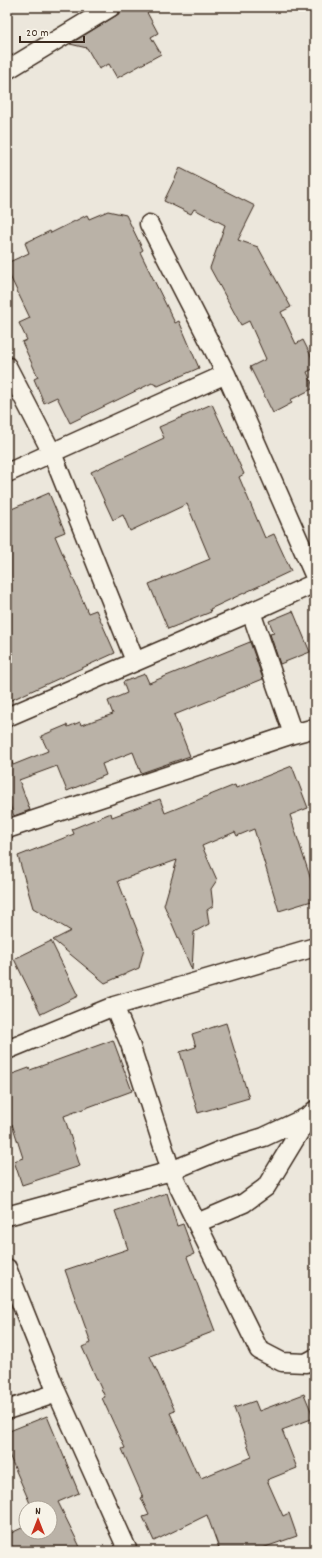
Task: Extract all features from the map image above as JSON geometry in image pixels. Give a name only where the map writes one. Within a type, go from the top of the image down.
[{"type":"street","points":[[7,70],[111,7]]},
{"type":"street","points":[[149,224],[226,374],[315,577]]},
{"type":"street","points":[[7,366],[52,453],[135,661]]},
{"type":"street","points":[[7,472],[226,374]]},
{"type":"street","points":[[7,716],[251,612],[315,583]]},
{"type":"street","points":[[251,612],[293,734]]},
{"type":"street","points":[[7,829],[315,728]]},
{"type":"street","points":[[7,1050],[114,1006],[315,947]]},
{"type":"street","points":[[114,1006],[130,1044],[172,1171],[260,1350],[282,1362],[306,1363],[315,1358]]},
{"type":"street","points":[[7,1216],[172,1171],[219,1151],[264,1137],[312,1113]]},
{"type":"street","points":[[197,1223],[244,1203],[266,1187],[312,1113]]},
{"type":"street","points":[[7,1268],[57,1393],[128,1551]]},
{"type":"street","points":[[7,1410],[57,1393]]},
{"type":"building","points":[[130,7],[144,7],[158,33],[151,37],[161,54],[117,78],[109,64],[99,69],[87,48],[70,44]]},
{"type":"building","points":[[180,168],[255,206],[238,240],[258,247],[291,307],[281,312],[296,344],[303,340],[315,364],[315,368],[307,372],[314,388],[290,400],[292,403],[273,413],[250,367],[266,359],[249,321],[241,325],[210,268],[225,225],[194,209],[191,214],[164,201]]},
{"type":"building","points":[[108,211],[126,215],[143,250],[140,252],[175,323],[179,321],[199,368],[158,386],[152,383],[70,423],[57,397],[44,403],[34,379],[38,377],[22,342],[27,340],[19,323],[30,318],[7,270],[7,263],[29,253],[25,243],[50,231],[51,233],[87,215],[89,219]]},
{"type":"building","points":[[212,404],[244,474],[239,477],[265,538],[274,534],[291,571],[210,609],[211,612],[168,629],[149,584],[210,559],[187,504],[130,531],[123,515],[113,520],[91,472],[164,438],[159,427]]},
{"type":"building","points":[[49,493],[65,532],[55,536],[88,613],[96,610],[115,653],[7,702],[7,511]]},
{"type":"building","points":[[293,611],[310,652],[280,664],[270,634],[274,633],[269,621]]},
{"type":"building","points":[[250,642],[263,679],[174,715],[190,756],[141,773],[133,752],[102,764],[106,775],[67,791],[57,766],[19,780],[30,810],[14,816],[7,797],[7,753],[9,753],[13,765],[48,751],[41,736],[67,725],[68,727],[80,722],[81,725],[113,714],[108,701],[127,693],[123,682],[145,674],[149,683]]},
{"type":"building","points":[[292,766],[308,808],[290,815],[315,892],[315,900],[279,911],[254,829],[237,836],[235,832],[202,846],[217,880],[211,889],[213,906],[207,910],[209,924],[194,932],[192,970],[164,905],[177,860],[118,881],[144,948],[139,968],[105,983],[53,940],[71,931],[33,908],[18,856],[74,834],[72,829],[111,813],[112,817],[160,799],[165,813],[235,785],[236,788]]},
{"type":"building","points":[[51,941],[78,996],[41,1014],[14,959]]},
{"type":"building","points":[[226,1023],[249,1098],[198,1113],[180,1052],[196,1047],[192,1034]]},
{"type":"building","points":[[113,1040],[132,1091],[64,1116],[80,1166],[22,1185],[14,1161],[23,1158],[12,1124],[7,1126],[7,1076],[29,1068],[30,1070]]},
{"type":"building","points":[[167,1193],[177,1226],[183,1224],[194,1254],[187,1257],[215,1331],[150,1356],[175,1411],[170,1413],[196,1472],[198,1471],[201,1478],[252,1457],[234,1408],[255,1401],[259,1411],[304,1394],[314,1418],[282,1430],[297,1468],[267,1480],[283,1516],[289,1513],[297,1536],[254,1551],[220,1551],[207,1515],[154,1541],[143,1517],[149,1515],[141,1498],[143,1497],[122,1449],[125,1448],[102,1398],[105,1397],[82,1347],[91,1343],[65,1270],[128,1249],[115,1211]]},
{"type":"building","points":[[47,1416],[79,1493],[58,1502],[58,1500],[29,1500],[7,1450],[7,1432]]},
{"type":"building","points":[[58,1502],[82,1551],[7,1551],[7,1535],[18,1530],[18,1540],[58,1540]]}]
